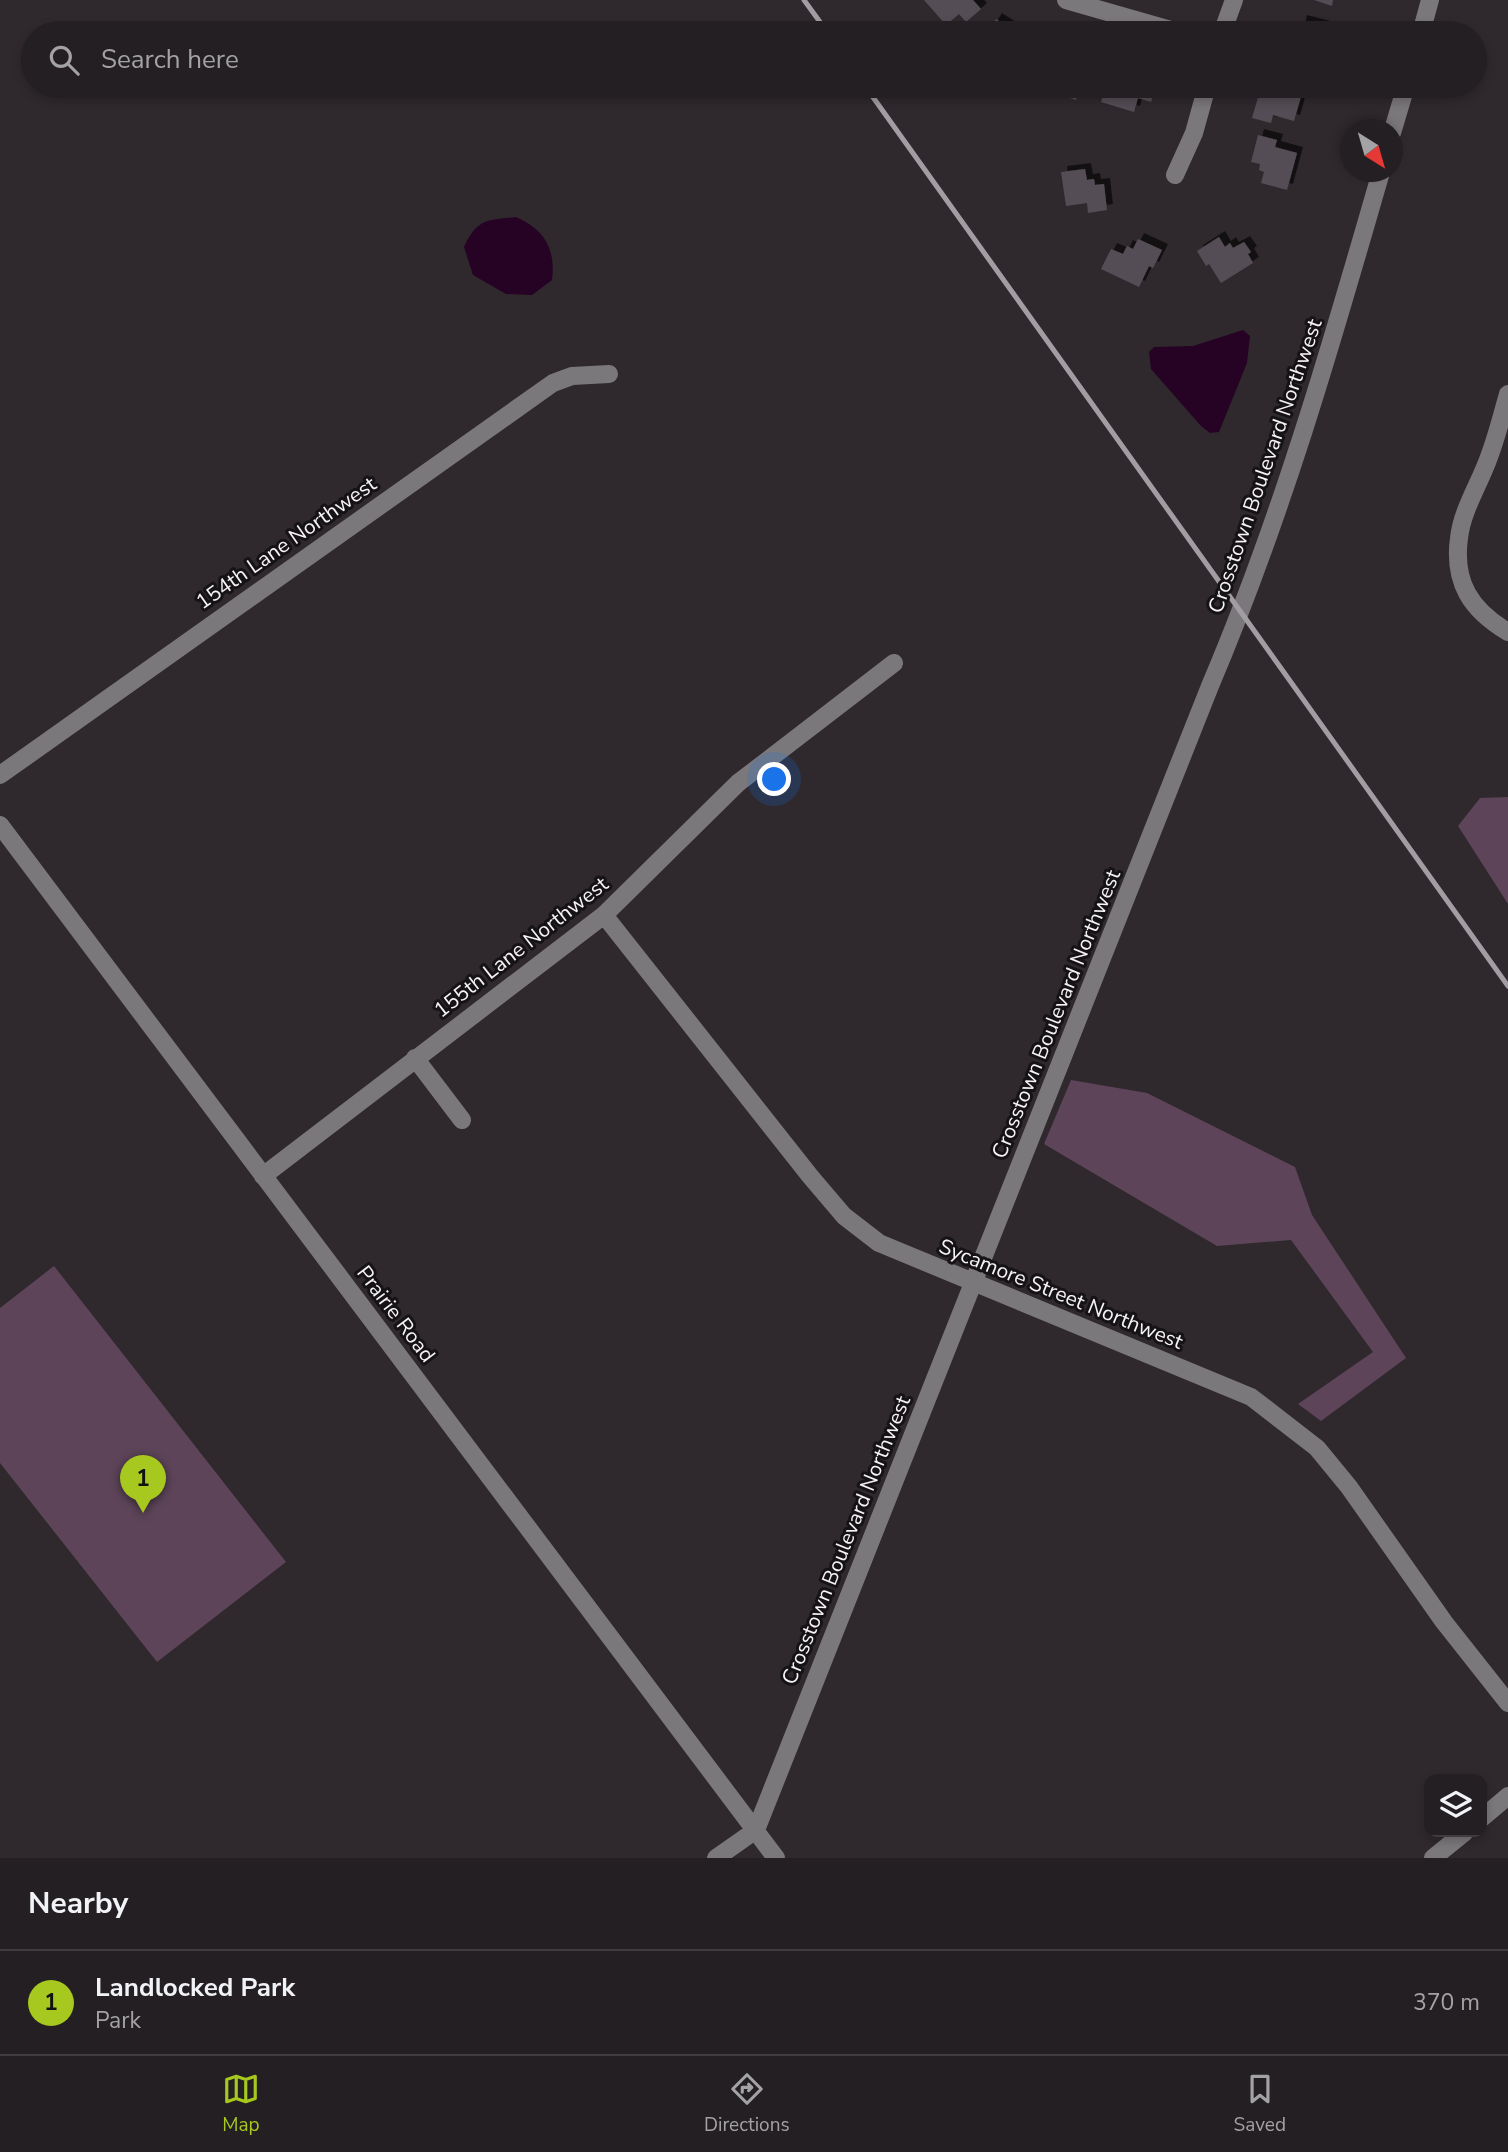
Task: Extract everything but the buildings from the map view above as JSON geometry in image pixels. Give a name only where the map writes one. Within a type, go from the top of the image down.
[{"type":"street","points":[[1066,0],[1139,21]]},
{"type":"street","points":[[1227,21],[1234,0]]},
{"type":"street","points":[[1424,21],[1430,0]]},
{"type":"street","points":[[1175,175],[1194,133],[1204,98]]},
{"type":"street","points":[[1396,119],[1402,98]]},
{"type":"street","name":"Crosstown Boulevard Northwest","points":[[756,1830],[1200,709],[1241,612],[1314,402],[1378,182]]},
{"type":"street","name":"154th Lane Northwest","points":[[0,775],[553,383],[572,376],[609,374]]},
{"type":"street","points":[[1508,394],[1489,456],[1458,538],[1462,585],[1473,606],[1488,621],[1508,632]]},
{"type":"street","name":"155th Lane Northwest","points":[[263,1175],[604,915],[738,783],[894,663]]},
{"type":"street","name":"Prairie Road","points":[[0,825],[756,1830]]},
{"type":"street","name":"Sycamore Street Northwest","points":[[604,915],[844,1216],[879,1243],[1251,1396],[1317,1448],[1349,1487],[1444,1622],[1508,1703]]},
{"type":"street","points":[[415,1058],[462,1119]]},
{"type":"street","points":[[1487,1814],[1508,1796]]},
{"type":"street","points":[[716,1858],[756,1830],[776,1858]]},
{"type":"street","points":[[1433,1858],[1459,1837]]},
{"type":"shaded area","points":[[516,217],[541,234],[552,259],[552,280],[532,295],[506,294],[473,275],[464,247],[474,231],[484,223]]},
{"type":"shaded area","points":[[1243,330],[1250,336],[1247,363],[1219,432],[1210,433],[1151,369],[1149,352],[1154,347],[1193,346]]},
{"type":"shaded area","points":[[1508,797],[1508,904],[1458,826],[1480,798]]},
{"type":"shaded area","points":[[1071,1080],[1147,1093],[1295,1167],[1312,1215],[1406,1358],[1321,1421],[1298,1404],[1373,1352],[1291,1240],[1217,1246],[1044,1144]]},
{"type":"shaded area","points":[[54,1266],[286,1562],[157,1662],[0,1463],[0,1308]]},
{"type":"railway","points":[[804,0],[819,21]]},
{"type":"railway","points":[[874,98],[1508,986]]},
{"type":"place","name":"Landlocked Park","points":[[143,1513]]}]
